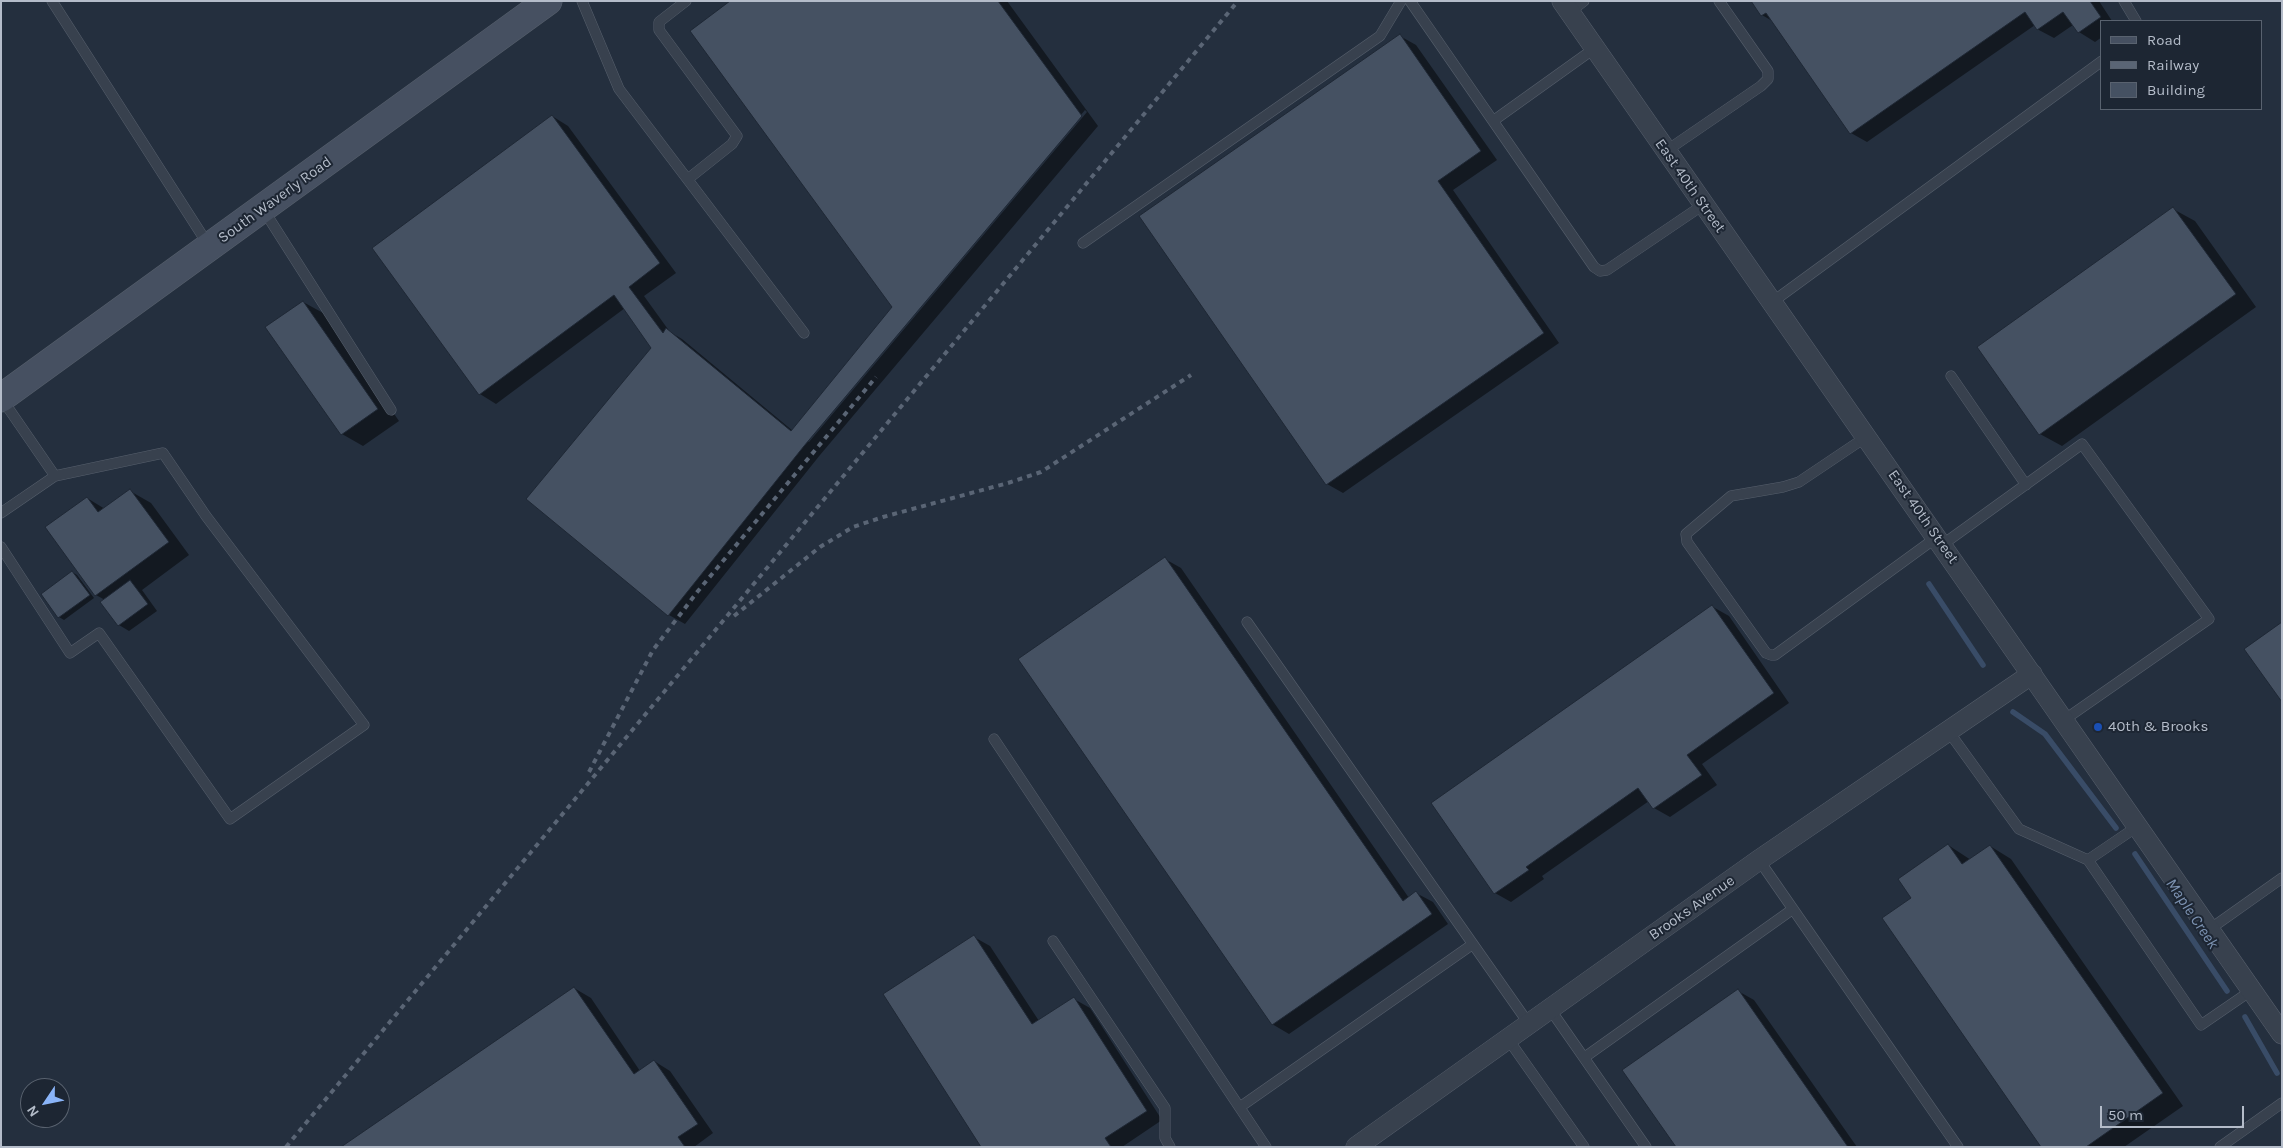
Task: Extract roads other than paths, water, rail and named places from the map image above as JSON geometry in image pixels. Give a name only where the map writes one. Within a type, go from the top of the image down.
[{"type":"main road","name":"South Waverly Road","points":[[1,398],[548,1]]},
{"type":"street","name":"East 40th Street","points":[[1572,5],[1595,48],[1703,205],[1940,541],[2282,1034]]},
{"type":"street","name":"Brooks Avenue","points":[[1356,1147],[1759,860],[2032,674]]},
{"type":"lane","points":[[52,1],[210,247]]},
{"type":"lane","points":[[582,1],[619,88],[804,333]]},
{"type":"lane","points":[[686,1],[659,22],[659,30],[736,136],[732,144],[688,179]]},
{"type":"lane","points":[[1083,243],[1380,36],[1401,1]]},
{"type":"lane","points":[[1410,1],[1594,267],[1600,271],[1607,270],[1703,205]]},
{"type":"lane","points":[[1666,151],[1762,86],[1768,79],[1768,71],[1719,1]]},
{"type":"lane","points":[[2124,1],[2135,20]]},
{"type":"lane","points":[[1493,121],[1595,48]]},
{"type":"lane","points":[[1771,303],[2100,62]]},
{"type":"lane","points":[[262,209],[391,410]]},
{"type":"lane","points":[[1952,376],[2026,485]]},
{"type":"lane","points":[[1,398],[55,476]]},
{"type":"lane","points":[[1866,437],[1799,482],[1783,487],[1731,496],[1686,534],[1686,542],[1766,653],[1771,655],[2026,485],[2082,444],[2208,619],[2064,720]]},
{"type":"lane","points":[[1,514],[55,476],[162,453],[206,516],[364,725],[230,819],[99,634],[70,653],[1,547]]},
{"type":"lane","points":[[1247,622],[1529,1024]]},
{"type":"lane","points":[[1949,732],[2019,829],[2088,860],[2202,1026],[2252,990]]},
{"type":"lane","points":[[994,738],[1266,1147]]},
{"type":"lane","points":[[2088,860],[2138,826]]},
{"type":"lane","points":[[1759,860],[1958,1147]]},
{"type":"lane","points":[[2210,929],[2282,878]]},
{"type":"lane","points":[[1585,1058],[1793,909]]},
{"type":"lane","points":[[1053,941],[1165,1108],[1165,1138],[1170,1147]]},
{"type":"lane","points":[[1240,1107],[1473,944]]},
{"type":"lane","points":[[1550,1009],[1646,1147]]},
{"type":"lane","points":[[1508,1038],[1584,1147]]},
{"type":"lane","points":[[2220,1147],[2282,1103]]},
{"type":"waterway","name":"Maple Creek","points":[[1929,584],[1983,665]]},
{"type":"waterway","name":"Maple Creek","points":[[2013,712],[2045,734],[2116,828]]},
{"type":"waterway","name":"Maple Creek","points":[[2135,854],[2227,991]]},
{"type":"waterway","name":"Maple Creek","points":[[2245,1017],[2277,1073]]},
{"type":"railway","points":[[286,1147],[1238,1]]},
{"type":"railway","points":[[734,616],[820,547],[853,527],[1041,472],[1191,375]]},
{"type":"railway","points":[[589,772],[653,650],[698,591],[876,377]]},
{"type":"place","name":"40th & Brooks","points":[[2098,727]]}]
